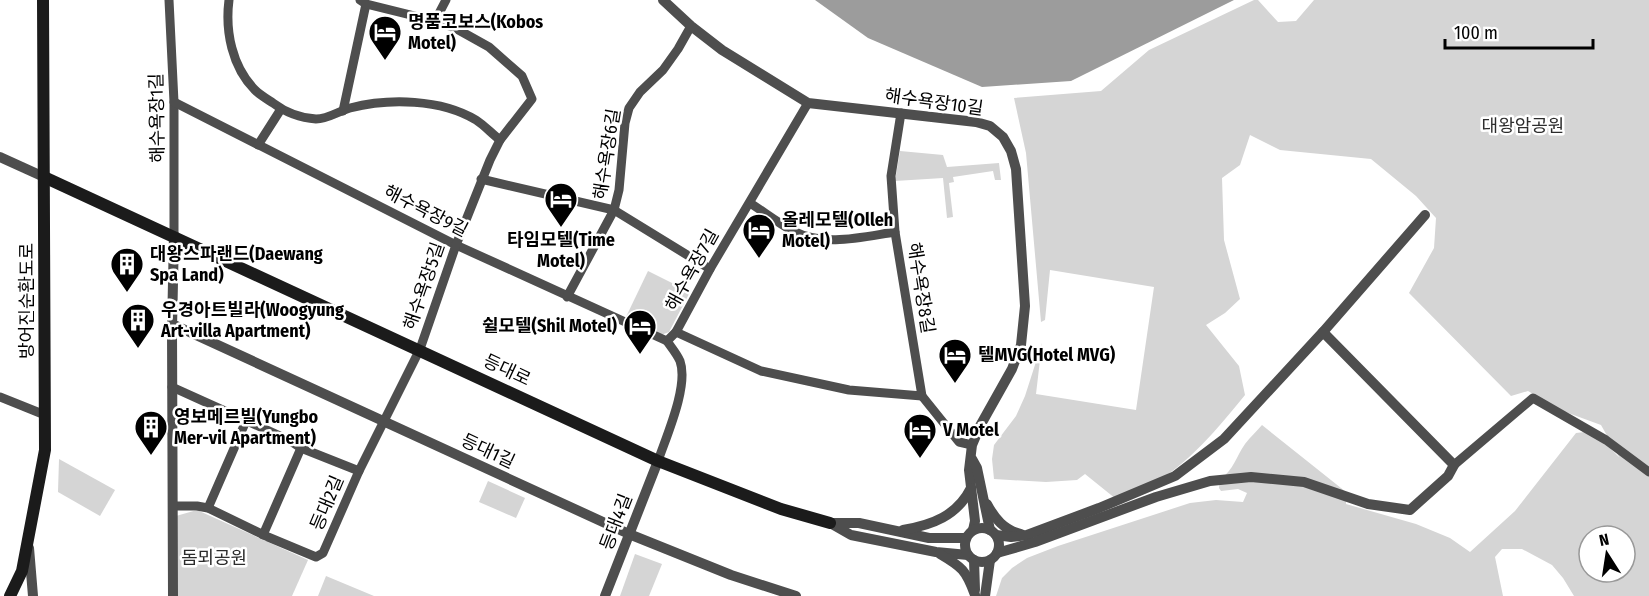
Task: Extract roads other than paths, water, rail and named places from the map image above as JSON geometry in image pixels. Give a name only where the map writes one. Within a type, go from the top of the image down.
[{"type":"main road","name":"방어진순환도로","points":[[10,596],[22,571],[45,450],[43,0]]},
{"type":"main road","name":"등대로","points":[[44,177],[174,235],[658,461],[781,509],[830,523]]},
{"type":"street","name":"해수욕장1길","points":[[169,0],[174,102],[174,235]]},
{"type":"street","points":[[229,0],[227,28],[239,67],[255,90],[281,109],[299,117],[317,119],[349,108],[394,102],[439,106],[476,120],[500,140]]},
{"type":"street","points":[[435,21],[446,0]]},
{"type":"street","name":"해수욕장10길","points":[[663,0],[722,50],[808,103],[976,122],[990,126],[1003,137],[1011,151],[1016,170],[1025,306],[1021,345],[1012,369],[972,445],[969,470],[976,491]]},
{"type":"street","points":[[343,111],[363,2]]},
{"type":"street","name":"해수욕장5길","points":[[363,2],[435,21],[454,28],[489,47],[522,76],[532,99],[500,140],[481,179],[420,349],[385,421]]},
{"type":"street","name":"해수욕장6길","points":[[567,297],[614,210],[619,190],[624,134],[629,108],[640,92],[663,70],[691,26]]},
{"type":"street","name":"해수욕장9길","points":[[174,102],[456,245],[667,341]]},
{"type":"street","name":"해수욕장7길","points":[[667,341],[676,332],[808,103]]},
{"type":"street","points":[[258,145],[281,109]]},
{"type":"street","name":"해수욕장8길","points":[[901,113],[891,176],[895,232],[922,396],[959,442],[972,445]]},
{"type":"street","points":[[0,156],[44,177]]},
{"type":"street","points":[[481,179],[614,210],[710,270]]},
{"type":"street","points":[[750,203],[794,232],[820,239],[846,240],[895,232]]},
{"type":"street","points":[[830,523],[859,523],[929,538],[970,534],[980,528],[1011,537],[1027,535],[1175,476],[1224,440],[1323,332],[1425,215]]},
{"type":"street","points":[[173,596],[174,235]]},
{"type":"street","name":"등대1길","points":[[172,324],[628,534],[731,575],[796,596]]},
{"type":"street","points":[[676,332],[761,372],[849,390],[922,396]]},
{"type":"street","points":[[1323,332],[1454,465]]},
{"type":"street","points":[[658,461],[675,413],[681,379],[680,361],[667,341]]},
{"type":"street","name":"등대2길","points":[[172,387],[301,448],[359,471]]},
{"type":"street","points":[[0,397],[45,415]]},
{"type":"street","points":[[830,523],[851,535],[982,562],[1102,516],[1210,481],[1251,477],[1304,482],[1368,504],[1410,510],[1448,476],[1454,465],[1533,398],[1606,440],[1649,472]]},
{"type":"street","points":[[208,508],[246,421]]},
{"type":"street","name":"등대2길","points":[[173,506],[208,508],[317,558],[323,553],[359,471],[385,421]]},
{"type":"street","points":[[263,535],[301,448]]},
{"type":"street","name":"등대4길","points":[[604,596],[658,461]]},
{"type":"street","points":[[976,491],[995,518],[1005,527],[1027,535]]},
{"type":"street","points":[[896,531],[922,527],[940,520],[956,510],[976,491]]},
{"type":"street","points":[[976,491],[999,543],[978,596]]},
{"type":"street","points":[[976,491],[975,521],[965,548],[971,558],[978,596]]},
{"type":"street","points":[[28,539],[33,596]]},
{"type":"street","points":[[936,552],[958,564],[978,596]]},
{"type":"place","name":"명품코보스(Kobos Motel)","points":[[385,61]]},
{"type":"place","name":"타임모텔(Time Motel)","points":[[561,228]]},
{"type":"place","name":"올레모텔(Olleh Motel)","points":[[759,259]]},
{"type":"place","name":"대왕스파랜드(Daewang Spa Land)","points":[[127,293]]},
{"type":"place","name":"우경아트빌라(Woogyung Art-villa Apartment)","points":[[138,349]]},
{"type":"place","name":"쉴모텔(Shil Motel)","points":[[640,355]]},
{"type":"place","name":"텔MVG(Hotel MVG)","points":[[955,384]]},
{"type":"place","name":"영보메르빌(Yungbo Mer-vil Apartment)","points":[[151,456]]},
{"type":"place","name":"V Motel","points":[[920,459]]},
{"type":"park label","name":"대왕암공원","points":[[1523,126]]},
{"type":"park label","name":"돔뫼공원","points":[[214,558]]}]
